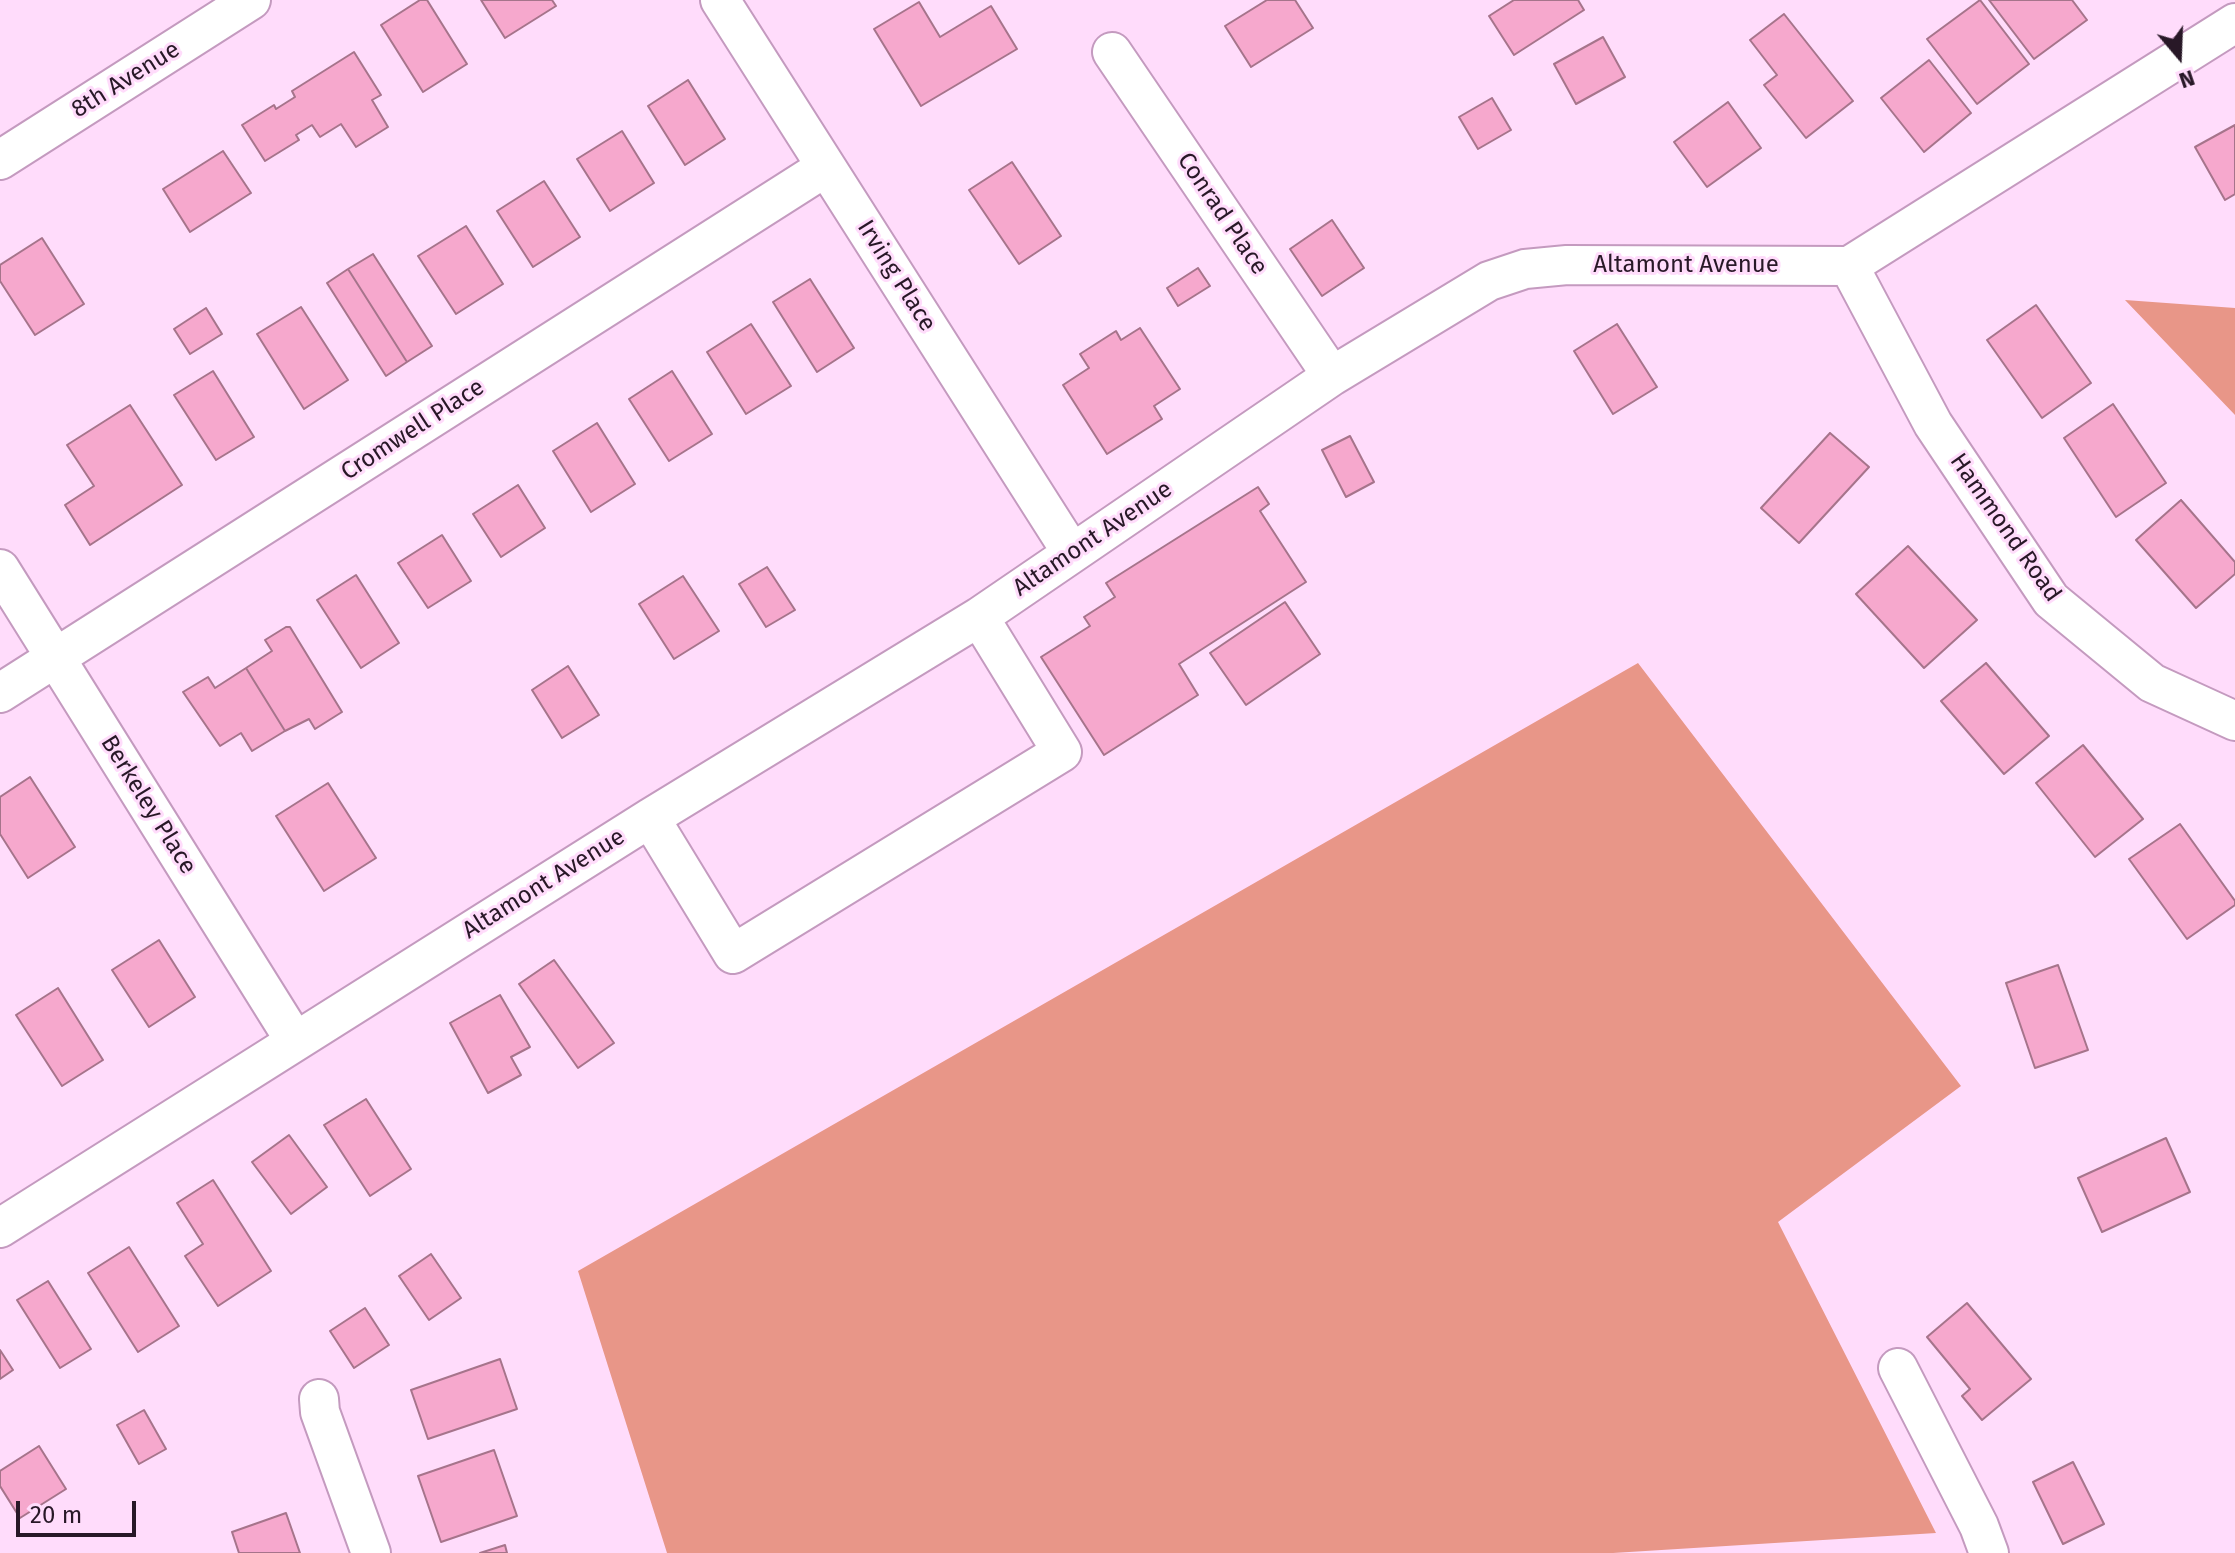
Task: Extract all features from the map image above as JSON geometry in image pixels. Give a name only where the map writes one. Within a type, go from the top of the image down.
[{"type":"street","name":"8th Avenue","points":[[0,160],[251,0]]},
{"type":"street","name":"Irving Place","points":[[720,0],[1072,553]]},
{"type":"street","points":[[1849,266],[2235,23]]},
{"type":"street","name":"Conrad Place","points":[[1112,52],[1332,376]]},
{"type":"street","name":"Cromwell Place","points":[[0,693],[826,167]]},
{"type":"street","name":"Altamont Avenue","points":[[0,1228],[650,818],[979,617],[1332,376],[1489,281],[1525,269],[1567,265],[1849,266]]},
{"type":"street","name":"Hammond Road","points":[[1849,266],[1872,303],[1933,424],[2051,600],[2152,683],[2235,721]]},
{"type":"street","name":"Berkeley Place","points":[[0,569],[295,1041]]},
{"type":"street","points":[[650,818],[733,954],[1062,752],[979,617]]},
{"type":"street","points":[[1898,1368],[1979,1526],[1989,1553]]},
{"type":"street","points":[[319,1399],[320,1412],[371,1553]]},
{"type":"shaded area","points":[[2125,300],[2235,308],[2235,415]]},
{"type":"shaded area","points":[[1638,663],[1961,1086],[1778,1222],[1936,1533],[1613,1553],[667,1553],[578,1271]]},
{"type":"building","points":[[420,0],[427,0],[467,64],[423,92],[381,25]]},
{"type":"building","points":[[481,0],[552,0],[556,6],[505,38]]},
{"type":"building","points":[[1267,0],[1295,0],[1313,28],[1251,67],[1225,26]]},
{"type":"building","points":[[1514,0],[1578,0],[1584,10],[1514,55],[1489,16]]},
{"type":"building","points":[[1980,0],[2029,64],[1977,104],[1927,39]]},
{"type":"building","points":[[1989,0],[2072,0],[2087,20],[2034,59]]},
{"type":"building","points":[[919,2],[940,37],[991,6],[1017,49],[921,106],[874,29]]},
{"type":"building","points":[[1784,14],[1853,101],[1806,138],[1764,85],[1777,75],[1750,40]]},
{"type":"building","points":[[1603,37],[1625,77],[1576,104],[1554,64]]},
{"type":"building","points":[[354,52],[381,95],[372,100],[388,127],[356,147],[341,124],[320,137],[312,125],[296,135],[299,140],[265,161],[242,125],[274,105],[276,109],[295,97],[292,91]]},
{"type":"building","points":[[1929,60],[1971,113],[1924,152],[1881,98]]},
{"type":"building","points":[[688,80],[725,139],[685,165],[648,106]]},
{"type":"building","points":[[1492,98],[1511,130],[1478,149],[1459,117]]},
{"type":"building","points":[[1728,102],[1761,148],[1707,187],[1674,142]]},
{"type":"building","points":[[2235,125],[2235,194],[2225,200],[2195,147]]},
{"type":"building","points":[[622,131],[654,183],[610,211],[577,159]]},
{"type":"building","points":[[223,151],[251,193],[190,232],[163,189]]},
{"type":"building","points":[[1012,162],[1061,236],[1019,264],[969,190]]},
{"type":"building","points":[[544,181],[580,237],[533,267],[497,211]]},
{"type":"building","points":[[1332,220],[1364,268],[1322,296],[1290,249]]},
{"type":"building","points":[[466,226],[503,284],[456,314],[418,256]]},
{"type":"building","points":[[42,238],[84,304],[35,335],[0,281],[0,265]]},
{"type":"building","points":[[373,254],[432,346],[407,362],[348,269]]},
{"type":"building","points":[[1198,268],[1210,286],[1178,306],[1167,288]]},
{"type":"building","points":[[348,269],[407,362],[386,376],[327,283]]},
{"type":"building","points":[[810,279],[854,348],[817,372],[773,302]]},
{"type":"building","points":[[2036,305],[2091,383],[2042,418],[1987,340]]},
{"type":"building","points":[[301,307],[348,380],[304,409],[257,334]]},
{"type":"building","points":[[206,308],[222,334],[190,354],[174,329]]},
{"type":"building","points":[[751,324],[791,386],[746,414],[707,352]]},
{"type":"building","points":[[1617,324],[1657,387],[1613,414],[1574,351]]},
{"type":"building","points":[[1140,328],[1180,389],[1154,406],[1162,419],[1107,454],[1063,385],[1089,368],[1080,354],[1116,331],[1121,340]]},
{"type":"building","points":[[213,371],[254,437],[216,460],[174,395]]},
{"type":"building","points":[[672,371],[712,434],[669,461],[629,399]]},
{"type":"building","points":[[2113,404],[2166,483],[2116,517],[2064,438]]},
{"type":"building","points":[[130,405],[182,485],[90,545],[65,505],[94,486],[67,445]]},
{"type":"building","points":[[597,423],[635,484],[591,512],[553,451]]},
{"type":"building","points":[[1830,433],[1869,467],[1799,543],[1761,508]]},
{"type":"building","points":[[1350,436],[1374,482],[1346,497],[1322,450]]},
{"type":"building","points":[[518,485],[545,528],[501,557],[473,514]]},
{"type":"building","points":[[1258,487],[1269,504],[1260,511],[1306,582],[1179,664],[1198,695],[1104,755],[1041,657],[1090,626],[1084,617],[1115,597],[1106,583]]},
{"type":"building","points":[[2181,500],[2235,562],[2235,574],[2196,608],[2136,540]]},
{"type":"building","points":[[442,535],[471,581],[428,608],[398,563]]},
{"type":"building","points":[[1908,546],[1977,620],[1924,668],[1856,594]]},
{"type":"building","points":[[767,567],[795,610],[766,627],[739,584]]},
{"type":"building","points":[[356,575],[399,643],[361,668],[317,600]]},
{"type":"building","points":[[683,576],[719,631],[674,659],[639,604]]},
{"type":"building","points":[[1285,602],[1320,654],[1246,705],[1210,653]]},
{"type":"building","points":[[290,627],[342,712],[315,729],[309,719],[285,731],[246,668],[272,651],[265,640]]},
{"type":"building","points":[[1986,663],[2049,736],[2004,774],[1941,701]]},
{"type":"building","points":[[568,666],[599,715],[562,738],[532,690]]},
{"type":"building","points":[[246,668],[285,731],[252,751],[241,733],[220,746],[183,692],[208,677],[215,688]]},
{"type":"building","points":[[2083,745],[2143,819],[2095,857],[2036,783]]},
{"type":"building","points":[[30,777],[75,847],[28,878],[0,834],[0,797]]},
{"type":"building","points":[[328,783],[376,858],[324,891],[276,816]]},
{"type":"building","points":[[2180,824],[2235,901],[2235,905],[2187,939],[2129,859]]},
{"type":"building","points":[[159,940],[195,997],[149,1027],[112,970]]},
{"type":"building","points":[[554,960],[614,1043],[578,1068],[519,984]]},
{"type":"building","points":[[2058,965],[2088,1050],[2035,1068],[2006,983]]},
{"type":"building","points":[[58,988],[103,1060],[62,1086],[16,1015]]},
{"type":"building","points":[[500,995],[530,1047],[511,1057],[521,1075],[488,1093],[450,1023]]},
{"type":"building","points":[[366,1099],[411,1169],[370,1196],[324,1125]]},
{"type":"building","points":[[289,1135],[327,1187],[291,1214],[252,1162]]},
{"type":"building","points":[[2166,1138],[2190,1192],[2102,1232],[2078,1178]]},
{"type":"building","points":[[213,1180],[271,1271],[218,1306],[185,1256],[203,1244],[177,1203]]},
{"type":"building","points":[[129,1247],[179,1326],[138,1352],[88,1273]]},
{"type":"building","points":[[431,1254],[461,1298],[429,1320],[399,1276]]},
{"type":"building","points":[[48,1281],[91,1349],[60,1368],[17,1300]]},
{"type":"building","points":[[1967,1303],[2031,1379],[1982,1420],[1962,1396],[1970,1389],[1927,1337]]},
{"type":"building","points":[[365,1308],[389,1345],[354,1368],[330,1331]]},
{"type":"building","points":[[0,1350],[13,1370],[0,1379]]},
{"type":"building","points":[[500,1359],[517,1409],[428,1439],[411,1390]]},
{"type":"building","points":[[144,1410],[166,1449],[139,1464],[117,1425]]},
{"type":"building","points":[[39,1446],[66,1489],[20,1518],[0,1486],[0,1471]]},
{"type":"building","points":[[494,1450],[517,1516],[441,1542],[418,1476]]},
{"type":"building","points":[[2073,1462],[2104,1524],[2063,1544],[2033,1482]]},
{"type":"building","points":[[286,1513],[300,1553],[239,1553],[232,1532]]},
{"type":"building","points":[[505,1545],[507,1553],[480,1553]]}]
